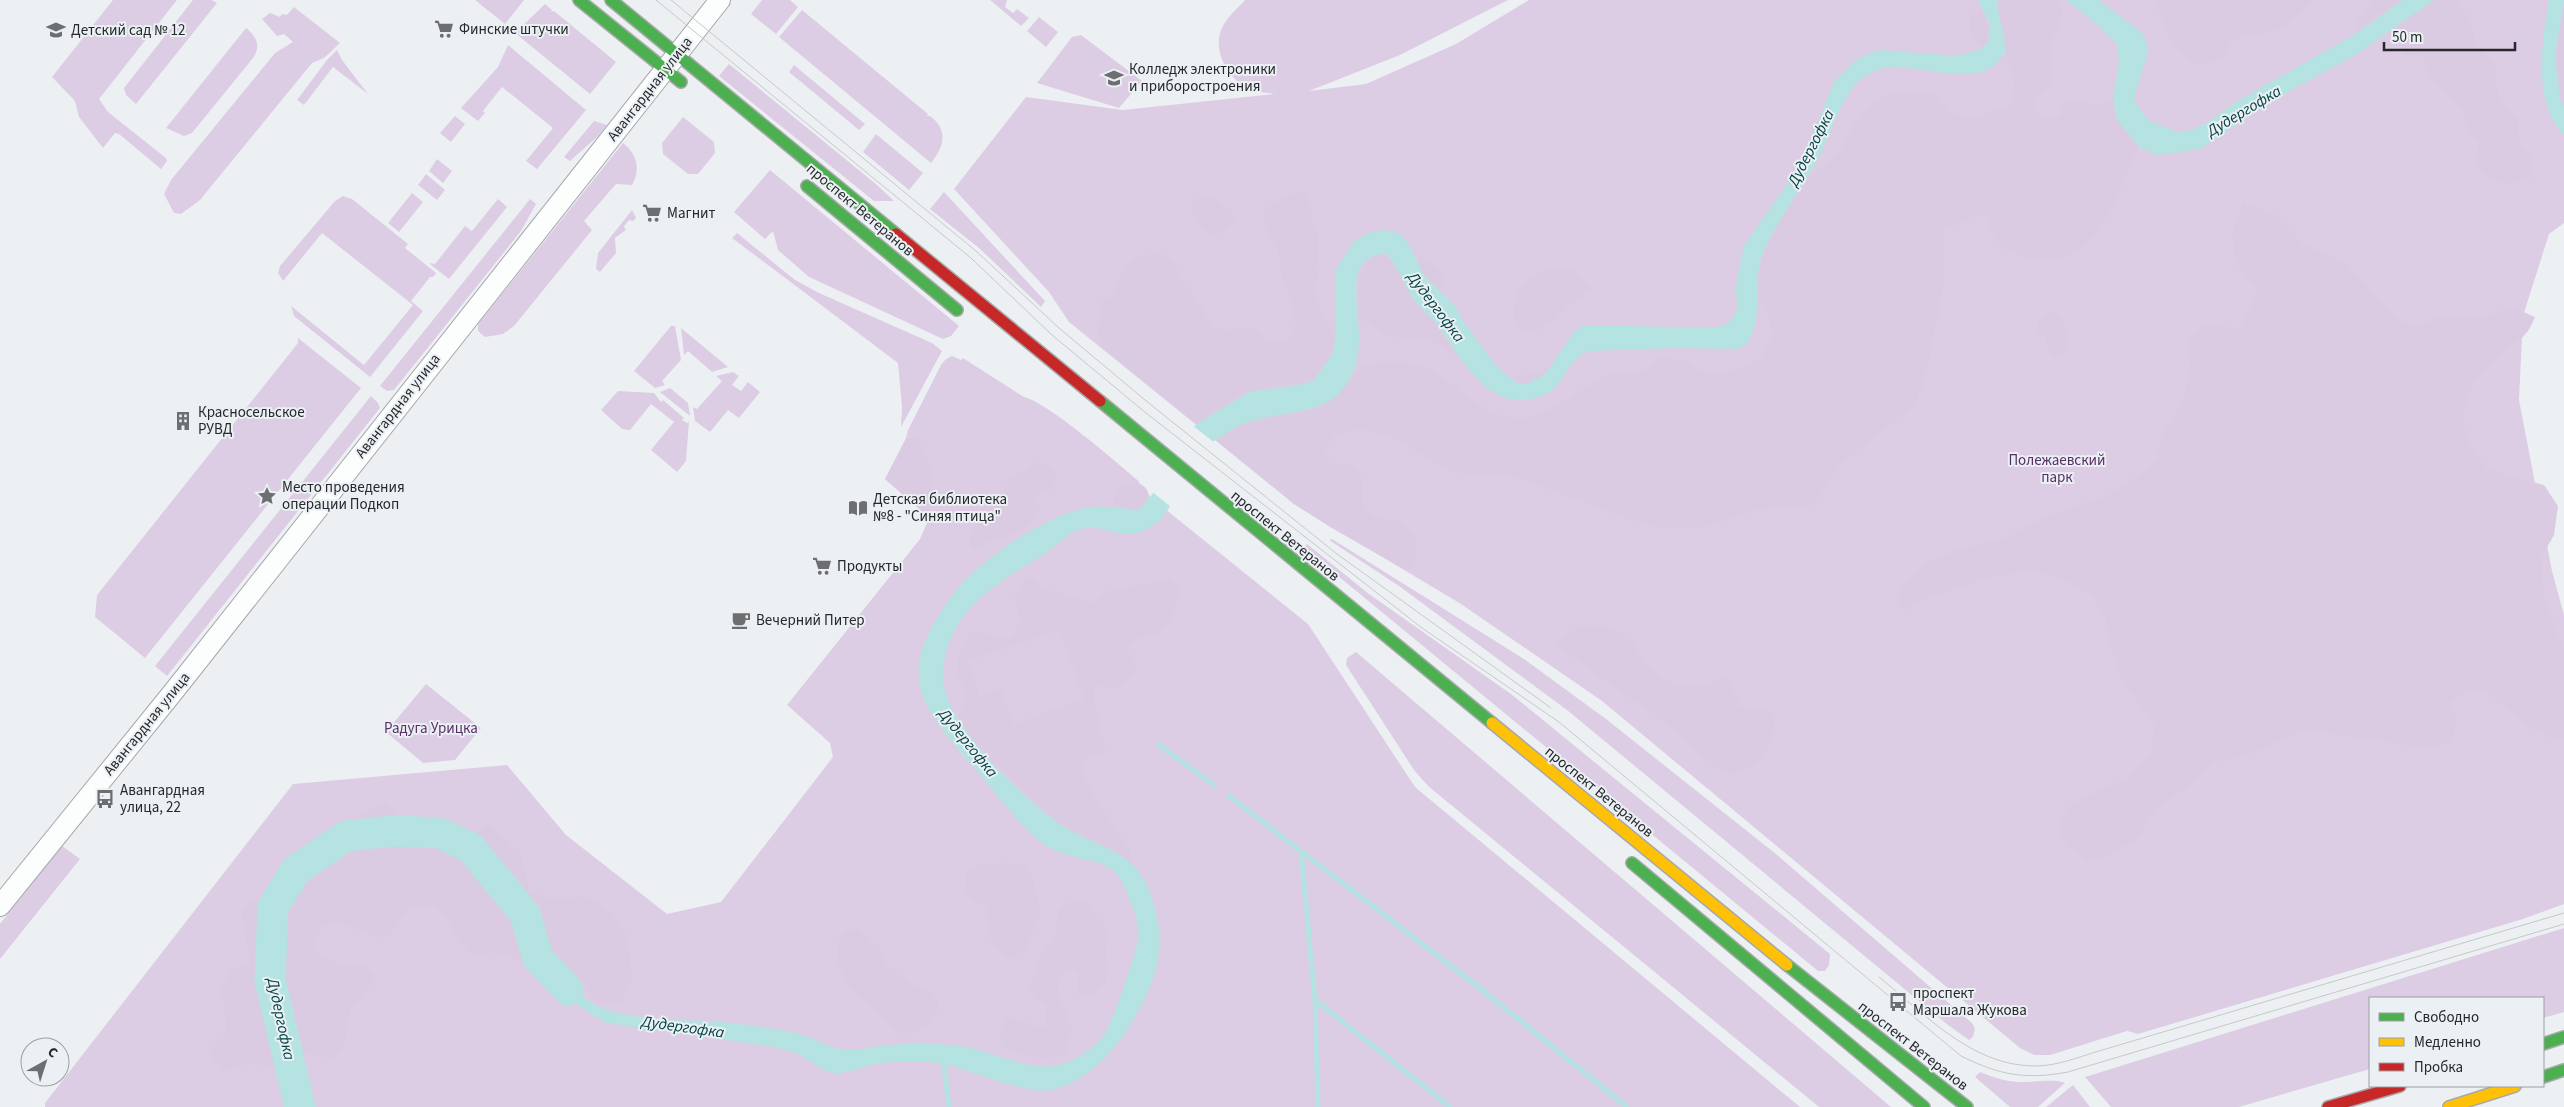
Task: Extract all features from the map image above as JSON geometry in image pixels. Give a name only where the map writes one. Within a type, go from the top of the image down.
[{"type":"main road","name":"проспект Ветеранов","points":[[579,0],[672,63],[1133,429],[1802,978],[1966,1107]]},
{"type":"main road","name":"проспект Ветеранов","points":[[611,0],[672,63],[687,87]]},
{"type":"main road","name":"проспект Ветеранов","points":[[800,181],[966,317]]},
{"type":"main road","points":[[1620,853],[1924,1107]]},
{"type":"main road","points":[[2544,1044],[2564,1037]]},
{"type":"main road","points":[[2544,1077],[2564,1070]]},
{"type":"main road","points":[[2328,1107],[2397,1087]]},
{"type":"main road","points":[[2449,1107],[2511,1087]]},
{"type":"street","name":"Авангардная улица","points":[[0,906],[174,691],[720,0]]},
{"type":"green space","points":[[113,0],[177,0],[99,99],[108,112],[166,158],[167,161],[161,169],[119,134],[115,133],[103,148],[79,117],[75,101],[52,77]]},
{"type":"green space","points":[[193,0],[212,0],[217,3],[136,104],[126,95],[124,88]]},
{"type":"green space","points":[[475,0],[524,0],[505,24]]},
{"type":"green space","points":[[762,0],[790,0],[798,7],[776,34],[751,14]]},
{"type":"green space","points":[[990,0],[1007,0],[1005,7],[1013,13],[1017,9],[1029,18],[1021,26]]},
{"type":"green space","name":"Полежаевский парк","points":[[1245,0],[1508,0],[1400,55],[1309,91],[1366,84],[1456,44],[1529,0],[2564,0],[2564,223],[2549,234],[2523,316],[2519,400],[2552,571],[2564,615],[2564,904],[2523,919],[2138,1034],[2127,1031],[2050,1055],[2034,1055],[2020,1048],[1602,701],[1461,604],[1294,504],[1069,322],[1049,292],[954,189],[1026,97],[1123,110],[1274,94],[1254,91],[1243,86],[1229,72],[1221,55],[1219,37],[1222,28],[1229,17]]},
{"type":"green space","points":[[545,4],[552,10],[551,12],[554,11],[616,62],[590,94],[515,33]]},
{"type":"green space","points":[[294,7],[340,43],[324,58],[312,63],[200,200],[181,214],[174,213],[164,194],[171,180],[275,53],[293,42],[284,34],[277,36],[262,19],[270,13],[280,17],[282,14],[287,15]]},
{"type":"green space","points":[[802,10],[928,114],[927,116],[936,121],[940,127],[943,139],[939,151],[931,163],[779,37]]},
{"type":"green space","points":[[1039,17],[1058,32],[1046,47],[1027,31]]},
{"type":"green space","points":[[246,28],[257,42],[257,50],[253,58],[192,133],[184,136],[166,128]]},
{"type":"green space","points":[[1081,35],[1142,81],[1119,108],[1037,83],[1072,37]]},
{"type":"green space","points":[[508,45],[586,110],[537,169],[526,161],[553,128],[502,87],[483,111],[485,113],[478,121],[461,108],[498,67]]},
{"type":"green space","points":[[337,50],[342,60],[368,94],[333,67],[304,105],[297,100],[327,60]]},
{"type":"green space","points":[[729,64],[894,201],[874,201],[719,76]]},
{"type":"green space","points":[[794,65],[865,124],[859,130],[789,72]]},
{"type":"green space","points":[[455,116],[465,124],[451,142],[440,133]]},
{"type":"green space","points":[[683,117],[714,142],[715,153],[698,174],[688,174],[663,154],[662,143]]},
{"type":"green space","points":[[594,121],[607,125],[598,136],[570,161],[564,157]]},
{"type":"green space","points":[[876,134],[923,173],[909,190],[863,152]]},
{"type":"green space","points":[[623,143],[632,152],[636,162],[637,168],[632,185],[616,184],[584,221],[592,230],[514,326],[503,334],[485,337],[478,331],[478,324]]},
{"type":"green space","points":[[437,159],[452,171],[443,183],[429,171]]},
{"type":"green space","points":[[770,170],[959,326],[951,336],[943,339],[809,277],[778,250],[773,231],[765,239],[734,212]]},
{"type":"green space","points":[[426,174],[445,190],[437,200],[418,185]]},
{"type":"green space","points":[[944,192],[1045,301],[1041,307],[979,248],[930,209]]},
{"type":"green space","points":[[412,193],[423,202],[399,232],[388,223]]},
{"type":"green space","points":[[343,196],[352,199],[408,244],[405,248],[436,273],[433,277],[430,277],[411,301],[423,311],[370,377],[294,316],[291,306],[364,365],[413,305],[322,233],[283,281],[278,273],[280,266],[335,201]]},
{"type":"green space","points":[[498,199],[507,207],[449,279],[431,265],[430,263],[435,264],[465,226],[472,231]]},
{"type":"green space","points":[[530,199],[536,204],[521,231],[394,390],[387,391],[380,386]]},
{"type":"green space","points":[[632,210],[636,218],[633,221],[629,220],[624,226],[626,230],[615,238],[616,253],[600,272],[596,269],[598,253]]},
{"type":"green space","points":[[737,233],[795,280],[819,293],[932,343],[942,351],[901,427],[902,407],[898,363],[732,238]]},
{"type":"green space","points":[[671,326],[675,326],[681,360],[662,381],[665,385],[655,388],[634,371]]},
{"type":"green space","points":[[681,328],[728,367],[712,372],[688,351],[684,355]]},
{"type":"green space","points":[[298,338],[361,388],[145,658],[95,617],[97,595],[298,343]]},
{"type":"green space","points":[[952,356],[961,360],[963,358],[1066,422],[1140,482],[1134,484],[1308,624],[1415,787],[1800,1107],[45,1107],[45,1103],[57,1087],[70,1087],[70,1071],[293,784],[507,765],[566,835],[667,914],[721,902],[833,757],[830,743],[787,705],[920,539],[927,523],[919,509],[885,479],[909,437],[906,438],[908,430],[941,365]]},
{"type":"green space","points":[[733,372],[739,376],[732,385],[741,391],[748,382],[760,392],[739,418],[728,410],[710,432],[695,421],[693,407],[697,409],[722,381],[716,376]]},
{"type":"green space","points":[[670,388],[688,403],[690,416],[660,392]]},
{"type":"green space","points":[[618,391],[654,393],[661,402],[663,400],[684,418],[682,420],[687,423],[689,422],[686,461],[677,472],[651,450],[674,422],[651,404],[630,430],[622,429],[601,410]]},
{"type":"green space","points":[[371,396],[380,408],[167,676],[155,666]]},
{"type":"green space","points":[[1332,539],[1524,659],[1606,719],[1776,854],[1972,1023],[1975,1029],[1973,1037],[1969,1040],[1948,1025],[1567,710],[1399,586],[1329,540]]},
{"type":"green space","points":[[1307,544],[1369,594],[1511,694],[1830,954],[1829,965],[1825,971],[1818,971],[1304,548]]},
{"type":"green space","points":[[1356,652],[1891,1107],[1819,1107],[1428,786],[1414,770],[1346,665],[1347,658]]},
{"type":"green space","name":"Радуга Урицка","points":[[426,684],[481,728],[455,760],[423,763],[386,732]]},
{"type":"green space","points":[[62,846],[80,859],[0,959],[0,924]]},
{"type":"green space","points":[[2564,928],[2564,1012],[2544,1018],[2544,997],[2369,997],[2369,1069],[2239,1107],[2111,1107],[2085,1077]]},
{"type":"green space","points":[[1980,1072],[2013,1081],[2055,1081],[2065,1083],[2038,1107],[2010,1107],[1975,1077]]},
{"type":"green space","points":[[2073,1085],[2090,1107],[2046,1107]]},
{"type":"shaded area","points":[[1997,0],[2060,0],[2062,15],[2051,48],[2052,69],[2050,85],[2037,98],[2034,110],[2043,116],[2060,116],[2066,100],[2084,101],[2096,107],[2113,100],[2117,120],[2139,147],[2112,208],[2100,227],[2087,243],[2071,254],[2051,260],[2018,256],[2000,244],[1992,232],[1987,217],[1976,214],[1962,223],[1945,229],[1943,246],[1945,273],[1929,362],[1916,404],[1839,466],[1813,505],[1756,510],[1700,529],[1653,527],[1608,512],[1521,478],[1450,472],[1397,440],[1379,434],[1357,429],[1335,435],[1324,451],[1330,463],[1357,466],[1361,475],[1363,504],[1375,517],[1400,522],[1414,533],[1417,551],[1415,565],[1407,571],[1294,504],[1216,440],[1253,419],[1278,413],[1307,411],[1318,408],[1340,391],[1358,370],[1366,365],[1376,363],[1404,362],[1419,365],[1447,381],[1486,409],[1500,415],[1516,418],[1532,416],[1550,409],[1602,378],[1613,374],[1646,369],[1661,357],[1686,361],[1700,370],[1711,372],[1738,370],[1761,359],[1771,336],[1770,319],[1757,297],[1762,257],[1777,226],[1802,186],[1841,149],[1860,115],[1886,95],[1909,93],[1937,95],[1951,114],[1979,116],[2010,106],[2014,83],[2005,53],[2004,31]]},
{"type":"shaded area","points":[[2156,0],[2313,0],[2298,16],[2281,28],[2267,33],[2247,35],[2235,40],[2230,43],[2222,58],[2207,64],[2195,63],[2176,48],[2163,24]]},
{"type":"shaded area","points":[[2372,0],[2403,0],[2358,29],[2356,23]]},
{"type":"shaded area","points":[[2434,0],[2457,0],[2470,20],[2476,47],[2496,63],[2498,93],[2505,104],[2518,117],[2519,141],[2533,159],[2531,178],[2514,183],[2506,183],[2494,180],[2481,172],[2474,165],[2479,144],[2465,126],[2465,110],[2430,78],[2422,56],[2405,55],[2399,43],[2397,25]]},
{"type":"shaded area","points":[[2564,3],[2564,107],[2560,98],[2555,56]]},
{"type":"shaded area","points":[[1980,8],[1986,18],[1989,29],[1988,39],[1981,49],[1970,30],[1970,18]]},
{"type":"shaded area","points":[[1304,191],[1311,202],[1311,219],[1317,230],[1319,271],[1315,293],[1322,313],[1336,335],[1331,355],[1324,368],[1315,377],[1305,382],[1250,392],[1229,402],[1197,424],[1103,348],[1098,333],[1101,302],[1113,296],[1120,276],[1133,259],[1149,254],[1161,253],[1176,265],[1181,280],[1193,293],[1214,328],[1223,330],[1243,327],[1260,330],[1266,341],[1275,343],[1292,337],[1296,321],[1289,295],[1283,282],[1278,249],[1269,236],[1262,214],[1281,198]]},
{"type":"shaded area","points":[[1200,196],[1210,196],[1232,211],[1234,220],[1226,231],[1212,235],[1196,222],[1192,203]]},
{"type":"shaded area","points":[[2243,202],[2274,213],[2303,244],[2347,264],[2399,320],[2419,327],[2439,317],[2484,317],[2512,307],[2535,317],[2523,337],[2495,360],[2477,380],[2470,392],[2464,416],[2465,429],[2470,443],[2487,469],[2544,485],[2558,506],[2554,535],[2541,558],[2544,597],[2564,651],[2564,738],[2550,738],[2527,726],[2487,692],[2468,691],[2451,702],[2457,720],[2452,743],[2432,747],[2404,745],[2306,730],[2244,756],[2215,762],[2200,777],[2155,810],[2138,838],[2112,854],[2087,863],[2066,844],[2059,827],[2070,805],[2128,777],[2152,752],[2154,724],[2123,682],[2109,644],[2105,616],[2090,594],[2061,578],[2032,571],[1995,576],[1924,599],[1904,611],[1895,601],[1905,583],[1929,562],[1959,549],[2008,537],[2052,514],[2108,495],[2139,475],[2157,459],[2163,434],[2184,400],[2190,367],[2186,340],[2206,325],[2241,328],[2257,289],[2236,263],[2232,234]]},
{"type":"shaded area","points":[[1376,253],[1386,254],[1395,263],[1415,301],[1430,315],[1458,358],[1435,342],[1386,336],[1359,317],[1358,282],[1360,274]]},
{"type":"shaded area","points":[[1421,257],[1430,260],[1444,275],[1444,283],[1440,290],[1425,277],[1416,260]]},
{"type":"shaded area","points":[[1556,267],[1574,271],[1593,289],[1543,328],[1520,330],[1513,320],[1516,293],[1531,277]]},
{"type":"shaded area","points":[[2056,312],[2062,317],[2070,342],[2064,353],[2054,356],[2047,347],[2046,338],[2037,331],[2038,320],[2046,313]]},
{"type":"shaded area","points":[[1552,364],[1532,382],[1520,383],[1506,376],[1530,374]]},
{"type":"shaded area","points":[[916,436],[931,469],[932,487],[927,523],[919,509],[885,479],[906,438]]},
{"type":"shaded area","points":[[1037,462],[1048,465],[1055,472],[1055,482],[1050,491],[1036,495],[1035,499],[1040,508],[1034,521],[1004,539],[996,537],[978,549],[972,547],[969,539],[984,507],[991,499],[1000,496],[1011,479]]},
{"type":"shaded area","points":[[1139,483],[1146,488],[1150,497],[1140,509],[1124,510],[1115,506],[1115,495],[1120,488],[1128,484]]},
{"type":"shaded area","points":[[1027,576],[1046,589],[1093,603],[1110,589],[1171,580],[1180,592],[1174,611],[1164,628],[1153,635],[1135,640],[1126,649],[1138,665],[1129,679],[1124,684],[1115,687],[1093,684],[1094,702],[1106,753],[1088,756],[1081,767],[1092,793],[1130,850],[1131,863],[1094,840],[1066,829],[1034,802],[977,745],[958,719],[966,698],[957,670],[960,651],[971,631],[1011,638],[1020,618],[1014,596]],"holes":[[[1060,630],[1084,699],[1013,724],[1001,689],[980,696],[968,661]]]},
{"type":"shaded area","points":[[1579,626],[1611,627],[1631,641],[1644,662],[1660,677],[1679,684],[1702,687],[1724,676],[1731,680],[1739,706],[1751,709],[1765,707],[1775,717],[1772,737],[1764,754],[1751,766],[1733,775],[1716,767],[1653,713],[1632,700],[1554,643]]},
{"type":"shaded area","points":[[384,803],[396,813],[398,840],[424,846],[458,849],[488,823],[520,852],[530,892],[548,898],[588,897],[613,913],[627,936],[632,978],[620,1003],[597,1002],[551,949],[524,962],[497,953],[470,954],[455,937],[449,919],[431,905],[411,907],[388,937],[373,937],[344,924],[322,926],[313,951],[339,964],[368,966],[377,977],[350,1010],[344,1046],[331,1059],[308,1053],[279,1073],[254,1062],[223,1072],[208,1051],[227,1033],[222,990],[231,970],[250,964],[241,909],[271,891],[312,838]]},
{"type":"shaded area","points":[[982,864],[1022,864],[1032,877],[1041,912],[1027,946],[1011,960],[1003,955],[993,944],[989,932],[986,908],[967,895],[965,873]]},
{"type":"shaded area","points":[[1070,901],[1085,902],[1105,926],[1109,937],[1105,954],[1109,971],[1104,986],[1091,996],[1079,998],[1078,971],[1067,969],[1058,979],[1058,995],[1071,1024],[1071,1038],[1066,1054],[1034,1057],[1018,1053],[1002,1046],[999,1032],[1007,1018],[1045,1027],[1046,1006],[1033,997],[1030,987],[1041,955],[1056,934],[1058,910]]},
{"type":"shaded area","points":[[859,929],[880,948],[886,964],[913,985],[933,993],[939,1004],[937,1012],[931,1023],[923,1030],[902,1034],[879,1016],[844,982],[838,961],[838,942],[847,930]]},
{"type":"water","points":[[1978,0],[1997,0],[2005,53],[1994,66],[1980,72],[1965,74],[1885,68],[1865,76],[1850,91],[1820,156],[1780,220],[1762,256],[1759,267],[1756,321],[1747,344],[1737,349],[1676,348],[1589,351],[1576,360],[1551,391],[1525,400],[1509,399],[1494,393],[1481,383],[1469,370],[1434,320],[1414,300],[1391,259],[1386,254],[1376,255],[1363,264],[1358,273],[1356,289],[1359,348],[1353,372],[1343,389],[1330,400],[1315,407],[1262,418],[1228,432],[1201,452],[1169,508],[1155,524],[1144,531],[1134,534],[1125,534],[1099,528],[1076,531],[1046,553],[997,584],[970,609],[958,624],[950,641],[943,666],[945,692],[958,718],[969,735],[999,771],[1033,803],[1072,832],[1108,848],[1132,864],[1145,882],[1157,917],[1160,941],[1159,951],[1155,972],[1148,992],[1138,1012],[1114,1048],[1096,1066],[1077,1080],[1056,1089],[1043,1091],[1012,1085],[945,1064],[916,1061],[872,1065],[846,1072],[832,1073],[799,1054],[778,1048],[607,1023],[585,1010],[567,996],[533,962],[545,954],[579,993],[596,1005],[623,1014],[641,1017],[731,1023],[776,1029],[797,1033],[831,1046],[848,1050],[908,1044],[937,1044],[965,1047],[1028,1065],[1040,1066],[1053,1066],[1065,1063],[1087,1052],[1104,1035],[1118,1003],[1136,946],[1138,928],[1136,918],[1120,878],[1111,869],[1103,865],[1049,848],[1025,828],[942,729],[929,709],[921,690],[919,670],[923,647],[935,622],[965,580],[980,566],[1017,539],[1057,517],[1076,510],[1092,507],[1140,509],[1159,486],[1188,432],[1197,424],[1249,392],[1313,381],[1332,355],[1336,335],[1336,269],[1354,241],[1368,233],[1383,230],[1399,233],[1409,244],[1425,277],[1454,304],[1464,322],[1496,366],[1518,384],[1527,384],[1545,374],[1574,332],[1584,325],[1715,328],[1728,323],[1737,309],[1736,286],[1745,244],[1800,166],[1834,82],[1855,61],[1867,54],[1880,50],[1958,56],[1981,49],[1987,44],[1990,32],[1989,23]]},
{"type":"water","points":[[2066,0],[2099,0],[2142,33],[2146,41],[2148,54],[2134,97],[2136,104],[2149,121],[2178,132],[2192,130],[2206,123],[2239,100],[2354,35],[2403,0],[2434,0],[2357,54],[2268,103],[2200,149],[2157,155],[2139,147],[2117,120],[2113,100],[2119,62],[2117,44],[2094,22]]},
{"type":"water","points":[[2549,0],[2564,0],[2555,56],[2560,98],[2564,107],[2564,135],[2554,121],[2547,105],[2543,88],[2542,52]]},
{"type":"pier","points":[[1192,425],[1215,443],[1203,452],[1194,465],[1187,482],[1171,507],[1151,491],[1165,473],[1173,450]]},
{"type":"waterway","points":[[1158,744],[1214,785]]},
{"type":"waterway","points":[[1229,796],[1481,989],[1627,1107]]},
{"type":"waterway","name":"Дудергофка","points":[[300,1107],[270,980],[273,907],[296,870],[346,836],[393,831],[440,833],[471,848],[525,914],[538,958],[568,990]]},
{"type":"waterway","points":[[1301,851],[1315,1000],[1318,1107]]},
{"type":"waterway","points":[[1315,1000],[1450,1107]]},
{"type":"waterway","points":[[943,1058],[949,1107]]},
{"type":"tram line","points":[[656,0],[971,258],[1052,335],[1146,413],[1422,628],[1559,722],[1961,1056],[1988,1068],[2013,1074],[2039,1076],[2068,1072],[2564,924]]},
{"type":"tram line","points":[[671,0],[976,251],[1059,328],[1145,400],[1337,554],[1551,708]]},
{"type":"tram line","points":[[1879,977],[1932,1022],[1970,1048],[2012,1064],[2043,1066],[2068,1061],[2564,913]]},
{"type":"traffic: fast","points":[[579,0],[681,82]]},
{"type":"traffic: fast","points":[[611,0],[896,234]]},
{"type":"traffic: fast","points":[[807,186],[957,310]]},
{"type":"traffic: fast","points":[[1100,401],[1492,723]]},
{"type":"traffic: fast","points":[[1632,863],[1924,1107]]},
{"type":"traffic: fast","points":[[1787,965],[1967,1107]]},
{"type":"traffic: fast","points":[[2544,1044],[2564,1037]]},
{"type":"traffic: fast","points":[[2544,1077],[2564,1070]]},
{"type":"traffic: slow","points":[[1492,723],[1787,965]]},
{"type":"traffic: slow","points":[[2449,1107],[2512,1087]]},
{"type":"traffic: jam","points":[[896,234],[1100,401]]},
{"type":"traffic: jam","points":[[2328,1107],[2397,1087]]},
{"type":"place","name":"Финские штучки","points":[[444,29]]},
{"type":"place","name":"Детский сад № 12","points":[[56,30]]},
{"type":"place","name":"Колледж электроники и приборостроения","points":[[1114,78]]},
{"type":"place","name":"Магнит","points":[[652,213]]},
{"type":"place","name":"Красносельское РУВД","points":[[183,421]]},
{"type":"place","name":"Место проведения операции Подкоп","points":[[267,496]]},
{"type":"place","name":"Детская библиотека №8 - \"Синяя птица\"","points":[[858,508]]},
{"type":"place","name":"Продукты","points":[[822,566]]},
{"type":"place","name":"Вечерний Питер","points":[[741,620]]},
{"type":"place","name":"Авангардная улица, 22","points":[[105,799]]},
{"type":"place","name":"проспект Маршала Жукова","points":[[1898,1002]]}]
